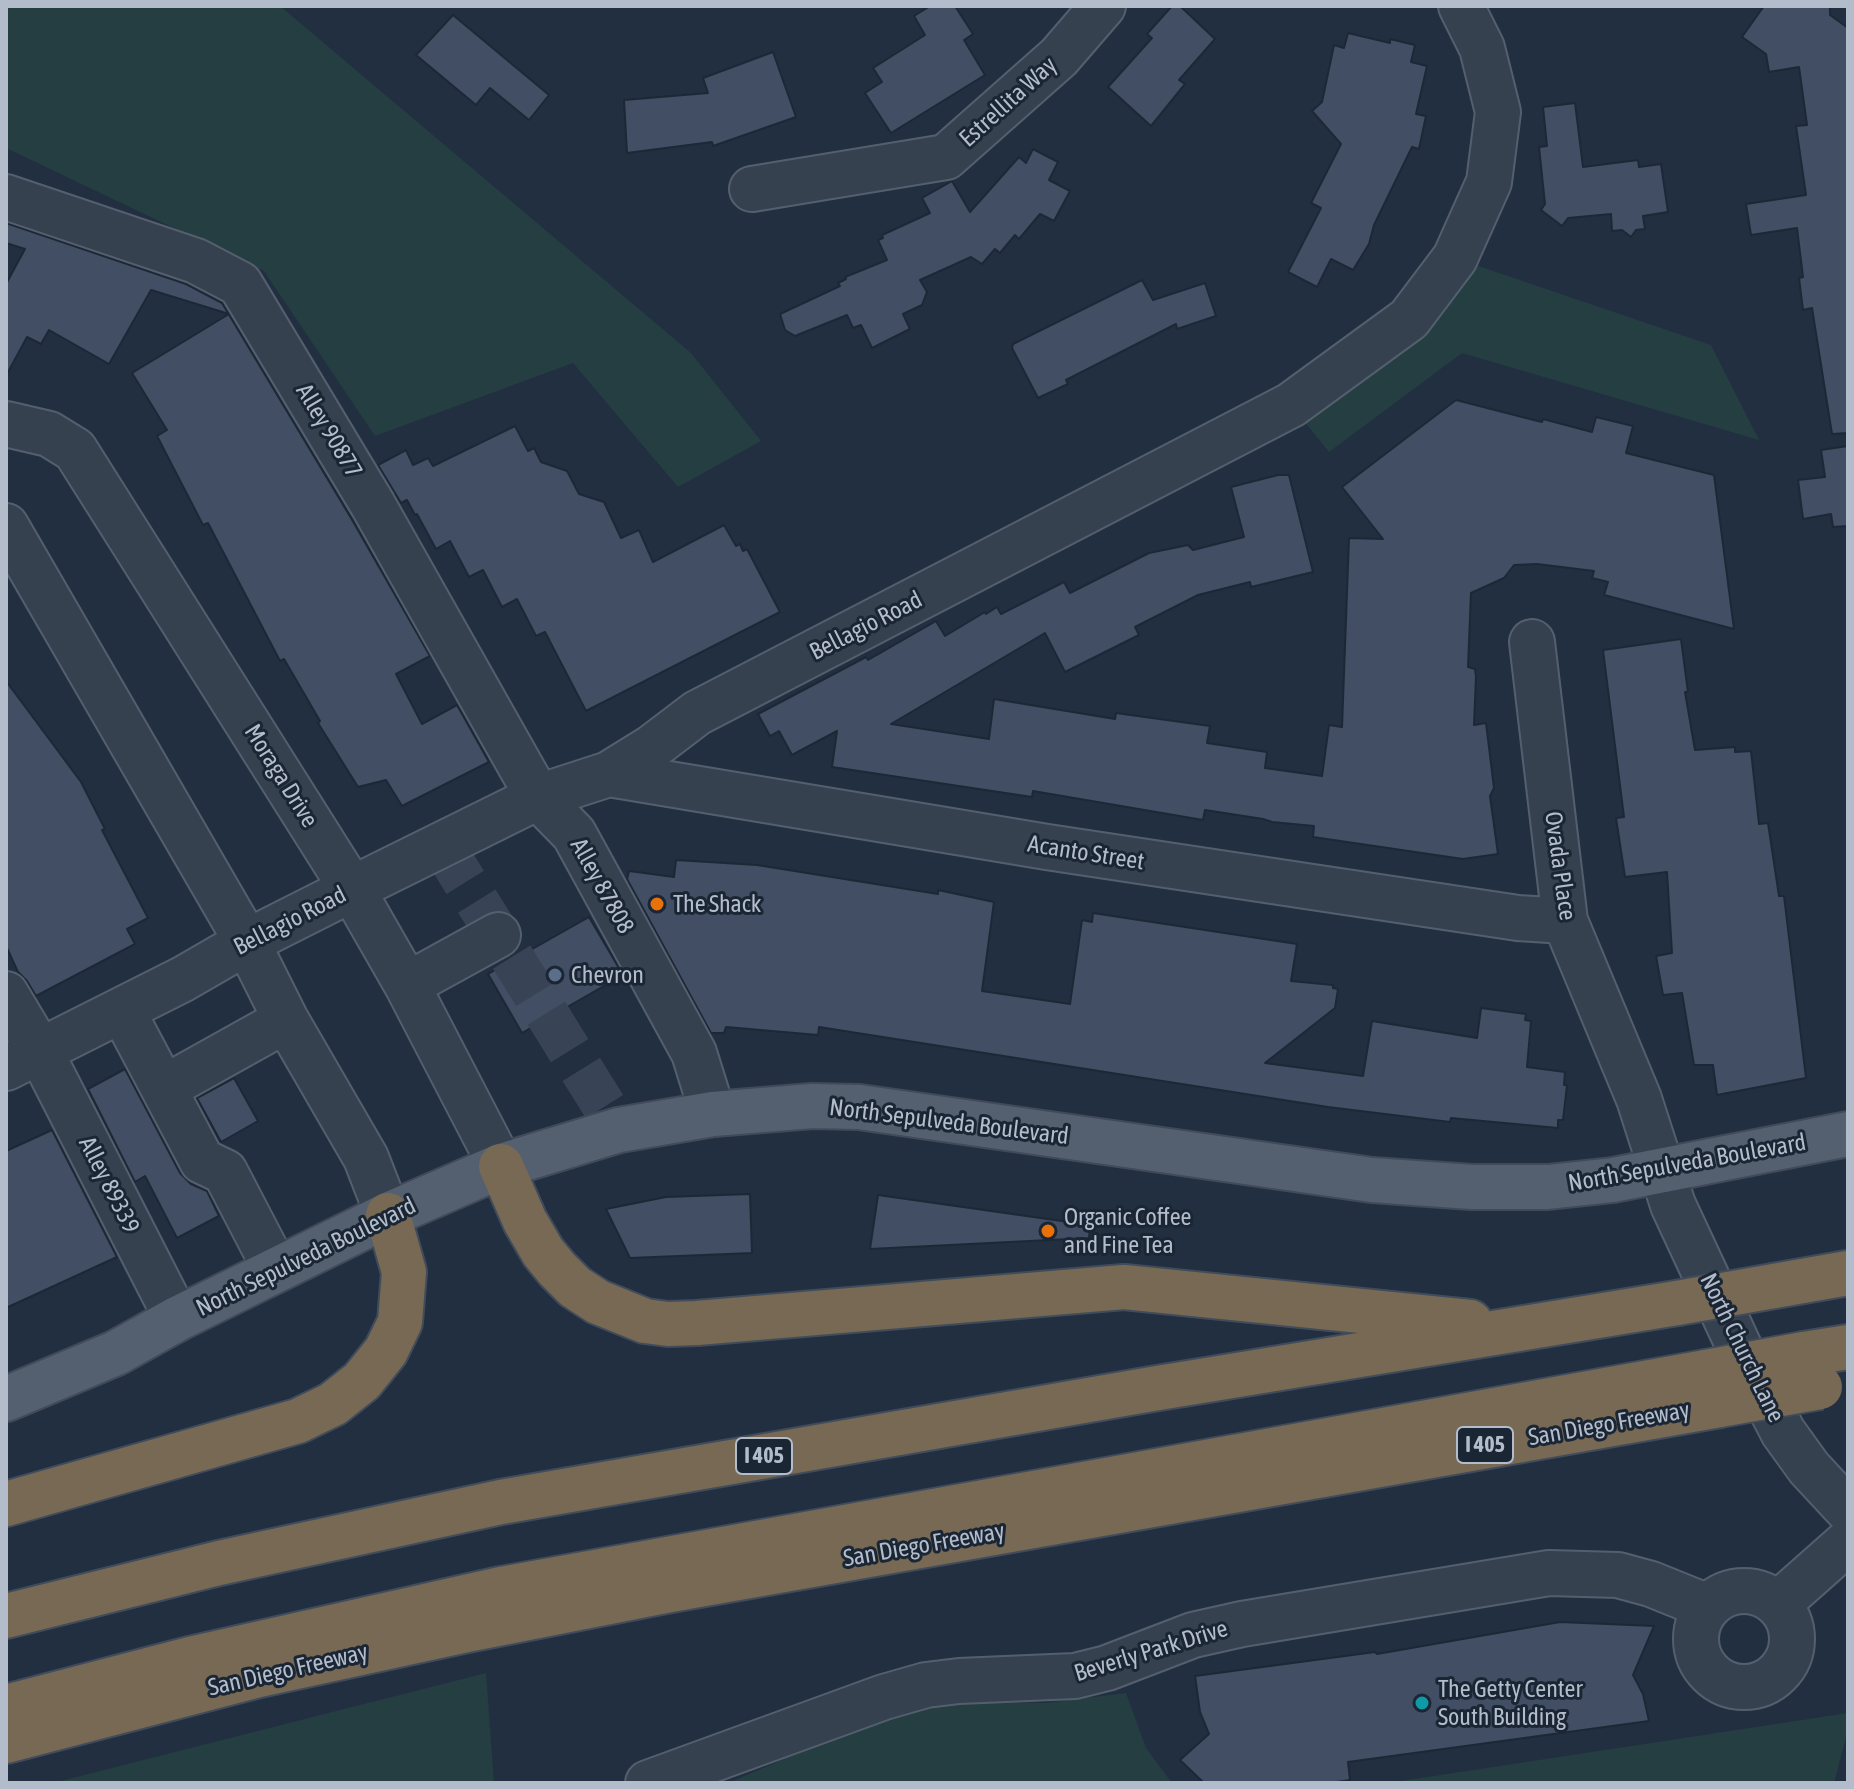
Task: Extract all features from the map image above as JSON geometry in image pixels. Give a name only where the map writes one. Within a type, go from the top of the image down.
[{"type":"highway","points":[[501,1166],[525,1221],[557,1269],[575,1287],[598,1302],[645,1321],[697,1323],[1124,1287],[1528,1328]]},
{"type":"highway","points":[[6,1504],[298,1421],[333,1404],[362,1381],[386,1351],[400,1322],[404,1272],[388,1215]]},
{"type":"highway","name":"I 405","points":[[6,1616],[219,1563],[501,1502],[1848,1273]]},
{"type":"highway","name":"San Diego Freeway","points":[[6,1741],[259,1675],[498,1623],[1713,1388],[1824,1375],[1848,1347]]},
{"type":"highway","points":[[6,1707],[190,1659],[501,1589],[1713,1388]]},
{"type":"main road","name":"North Sepulveda Boulevard","points":[[6,1399],[116,1353],[177,1319],[388,1215],[501,1166],[619,1130],[713,1114],[812,1106],[859,1107],[1372,1180],[1472,1187],[1548,1187],[1613,1180],[1848,1134]]},
{"type":"street","name":"Estrellita Way","points":[[752,189],[946,157],[1059,57],[1103,6]]},
{"type":"street","name":"Bellagio Road","points":[[23,1060],[183,979],[247,942],[538,797],[609,774],[651,748],[697,713],[1291,405],[1409,319],[1455,258],[1489,182],[1498,112],[1482,48],[1461,6]]},
{"type":"street","name":"Alley 90877","points":[[6,197],[196,261],[240,284],[373,505],[538,797]]},
{"type":"street","name":"Moraga Drive","points":[[10,428],[49,434],[75,450],[352,889],[407,985],[501,1166]]},
{"type":"street","points":[[6,526],[247,942],[286,1020],[366,1158],[388,1215]]},
{"type":"street","name":"Ovada Place","points":[[1532,642],[1565,921],[1639,1099],[1661,1171]]},
{"type":"street","name":"Acanto Street","points":[[609,774],[1062,849],[1518,918],[1565,921]]},
{"type":"street","name":"Alley 87808","points":[[538,797],[574,834],[694,1053],[713,1114]]},
{"type":"street","points":[[407,985],[498,935]]},
{"type":"street","name":"Alley 89339","points":[[6,994],[23,1060],[177,1319]]},
{"type":"street","points":[[122,1010],[202,1161],[225,1172],[276,1270]]},
{"type":"street","points":[[164,1088],[286,1020]]},
{"type":"street","name":"North Church Lane","points":[[1661,1171],[1673,1205],[1741,1351],[1783,1432],[1809,1468],[1848,1510]]},
{"type":"street","points":[[1778,1604],[1848,1542]]},
{"type":"street","name":"Beverly Park Drive","points":[[648,1783],[884,1697],[926,1685],[1075,1676],[1107,1668],[1193,1635],[1242,1624],[1549,1573],[1618,1575],[1651,1584],[1708,1607]]},
{"type":"street","points":[[1748,1590],[1765,1595],[1778,1604],[1787,1616],[1793,1633],[1790,1655],[1780,1671],[1768,1682],[1750,1687],[1733,1686],[1714,1677],[1702,1664],[1696,1635],[1708,1607],[1720,1597],[1748,1590]]},
{"type":"green space","points":[[6,6],[280,6],[691,353],[761,441],[678,487],[573,363],[375,436],[264,271],[6,148]]},
{"type":"green space","points":[[1455,258],[1711,345],[1759,440],[1462,353],[1329,452],[1291,405]]},
{"type":"green space","points":[[486,1673],[494,1783],[53,1783]]},
{"type":"green space","points":[[1126,1693],[1146,1748],[1172,1783],[728,1783],[860,1727],[932,1704],[1045,1703]]},
{"type":"green space","points":[[1848,1713],[1848,1730],[1834,1783],[1388,1783]]},
{"type":"building","points":[[930,6],[955,6],[973,34],[964,40],[985,75],[891,133],[865,93],[882,82],[873,68],[925,35],[914,16]]},
{"type":"building","points":[[1172,6],[1180,6],[1215,39],[1179,80],[1185,84],[1151,126],[1108,87],[1152,38],[1147,34]]},
{"type":"building","points":[[1764,6],[1830,6],[1830,15],[1848,28],[1848,433],[1832,434],[1812,308],[1803,310],[1799,278],[1803,277],[1797,228],[1751,235],[1746,204],[1806,195],[1796,126],[1807,125],[1799,67],[1769,72],[1766,54],[1742,37]]},
{"type":"building","points":[[453,15],[549,95],[529,120],[490,88],[476,105],[416,55]]},
{"type":"building","points":[[1348,33],[1390,43],[1390,39],[1415,45],[1411,62],[1427,66],[1416,114],[1426,116],[1419,149],[1412,147],[1374,225],[1369,244],[1353,270],[1331,259],[1317,287],[1288,272],[1321,208],[1311,203],[1341,144],[1312,111],[1322,102],[1334,45],[1344,48]]},
{"type":"building","points":[[773,52],[796,117],[713,146],[712,142],[627,153],[624,100],[708,93],[703,78]]},
{"type":"building","points":[[1575,103],[1583,167],[1638,160],[1639,167],[1661,164],[1668,212],[1643,216],[1645,229],[1636,230],[1631,237],[1622,230],[1612,231],[1611,214],[1568,218],[1562,226],[1541,210],[1545,204],[1539,147],[1547,146],[1543,107]]},
{"type":"building","points":[[1033,149],[1058,162],[1049,180],[1070,191],[1054,221],[1040,214],[1019,239],[1015,235],[1000,253],[995,249],[982,264],[971,257],[920,280],[927,292],[922,305],[903,314],[910,329],[872,348],[861,325],[853,328],[847,315],[795,336],[785,330],[780,314],[840,286],[838,283],[845,277],[887,260],[878,240],[883,238],[882,235],[930,213],[922,198],[952,181],[970,212],[1019,157],[1026,163]]},
{"type":"building","points":[[6,223],[186,284],[222,303],[229,314],[151,290],[109,364],[49,330],[41,344],[27,337],[6,376],[6,284],[25,249],[6,243]]},
{"type":"building","points":[[1142,280],[1153,300],[1205,283],[1216,316],[1177,329],[1176,324],[1066,380],[1068,384],[1038,398],[1012,348],[1013,344]]},
{"type":"building","points":[[229,314],[430,656],[396,674],[422,724],[457,705],[489,762],[402,806],[386,780],[358,787],[318,723],[320,721],[284,659],[280,661],[208,523],[203,525],[157,436],[167,430],[132,373]]},
{"type":"building","points":[[1456,400],[1592,432],[1596,417],[1633,426],[1626,453],[1714,475],[1734,629],[1604,595],[1608,582],[1592,578],[1594,571],[1537,564],[1514,565],[1504,578],[1471,593],[1468,667],[1475,669],[1476,677],[1474,725],[1486,723],[1494,788],[1490,796],[1498,854],[1463,859],[1313,837],[1314,826],[1205,810],[1203,820],[1033,791],[1032,797],[832,767],[837,731],[792,755],[779,731],[770,736],[758,714],[866,657],[868,660],[936,621],[945,636],[985,612],[997,607],[1001,614],[1064,582],[1070,593],[1149,553],[1188,545],[1193,550],[1244,537],[1231,487],[1289,475],[1313,572],[1251,587],[1250,582],[1198,595],[1135,627],[1139,635],[1065,672],[1045,633],[891,724],[989,739],[994,699],[1115,719],[1116,713],[1210,726],[1207,743],[1267,752],[1265,768],[1322,776],[1329,725],[1342,727],[1349,538],[1383,539],[1342,487]]},
{"type":"building","points":[[515,426],[528,451],[534,448],[541,462],[567,471],[579,494],[604,502],[621,538],[639,530],[653,562],[724,525],[736,546],[740,544],[743,551],[747,549],[780,612],[586,711],[545,632],[536,636],[517,599],[502,607],[483,570],[469,577],[450,541],[436,549],[417,514],[407,500],[401,503],[378,465],[406,450],[413,465],[428,458],[433,466]]},
{"type":"building","points":[[1848,446],[1848,526],[1833,527],[1831,514],[1803,519],[1798,480],[1825,477],[1821,450]]},
{"type":"building","points":[[1681,639],[1688,692],[1685,692],[1695,750],[1735,747],[1735,752],[1751,751],[1759,824],[1768,823],[1779,896],[1784,896],[1806,1078],[1717,1095],[1713,1065],[1694,1065],[1682,993],[1663,995],[1656,956],[1672,953],[1667,872],[1625,877],[1616,818],[1624,817],[1603,650]]},
{"type":"building","points":[[6,681],[81,782],[148,918],[127,929],[135,944],[36,996],[18,972],[6,946]]},
{"type":"building","points":[[676,860],[757,865],[938,894],[938,890],[994,902],[982,991],[1070,1004],[1082,920],[1092,922],[1093,913],[1297,944],[1291,981],[1333,985],[1338,989],[1335,1008],[1265,1063],[1363,1076],[1372,1021],[1477,1038],[1481,1008],[1526,1014],[1525,1020],[1531,1021],[1527,1067],[1565,1072],[1564,1085],[1567,1085],[1563,1120],[1558,1120],[1558,1128],[1451,1118],[1450,1122],[1328,1107],[819,1027],[818,1035],[726,1027],[724,1033],[711,1033],[627,879],[629,871],[674,877]]},
{"type":"building","name":"Chevron","points":[[589,917],[623,975],[522,1033],[488,974]]},
{"type":"building","points":[[125,1069],[180,1173],[191,1184],[207,1191],[219,1216],[177,1238],[145,1176],[135,1182],[88,1089]]},
{"type":"building","points":[[234,1078],[258,1121],[221,1142],[197,1098]]},
{"type":"building","points":[[52,1130],[117,1257],[6,1308],[6,1151]]},
{"type":"building","points":[[750,1194],[752,1253],[630,1258],[606,1209],[666,1197]]},
{"type":"building","points":[[878,1195],[1090,1225],[1089,1238],[870,1249]]},
{"type":"building","name":"The Getty Center South Building","points":[[1560,1622],[1654,1626],[1633,1675],[1643,1694],[1649,1721],[1348,1762],[1350,1780],[1330,1783],[1204,1783],[1180,1760],[1209,1734],[1200,1712],[1195,1676],[1377,1654]]},
{"type":"tunnel","points":[[442,845],[619,1130]]},
{"type":"place","name":"The Shack","points":[[657,904]]},
{"type":"place","name":"Chevron","points":[[555,975]]},
{"type":"place","name":"Organic Coffee and Fine Tea","points":[[1048,1231]]},
{"type":"place","name":"The Getty Center South Building","points":[[1422,1703]]}]
